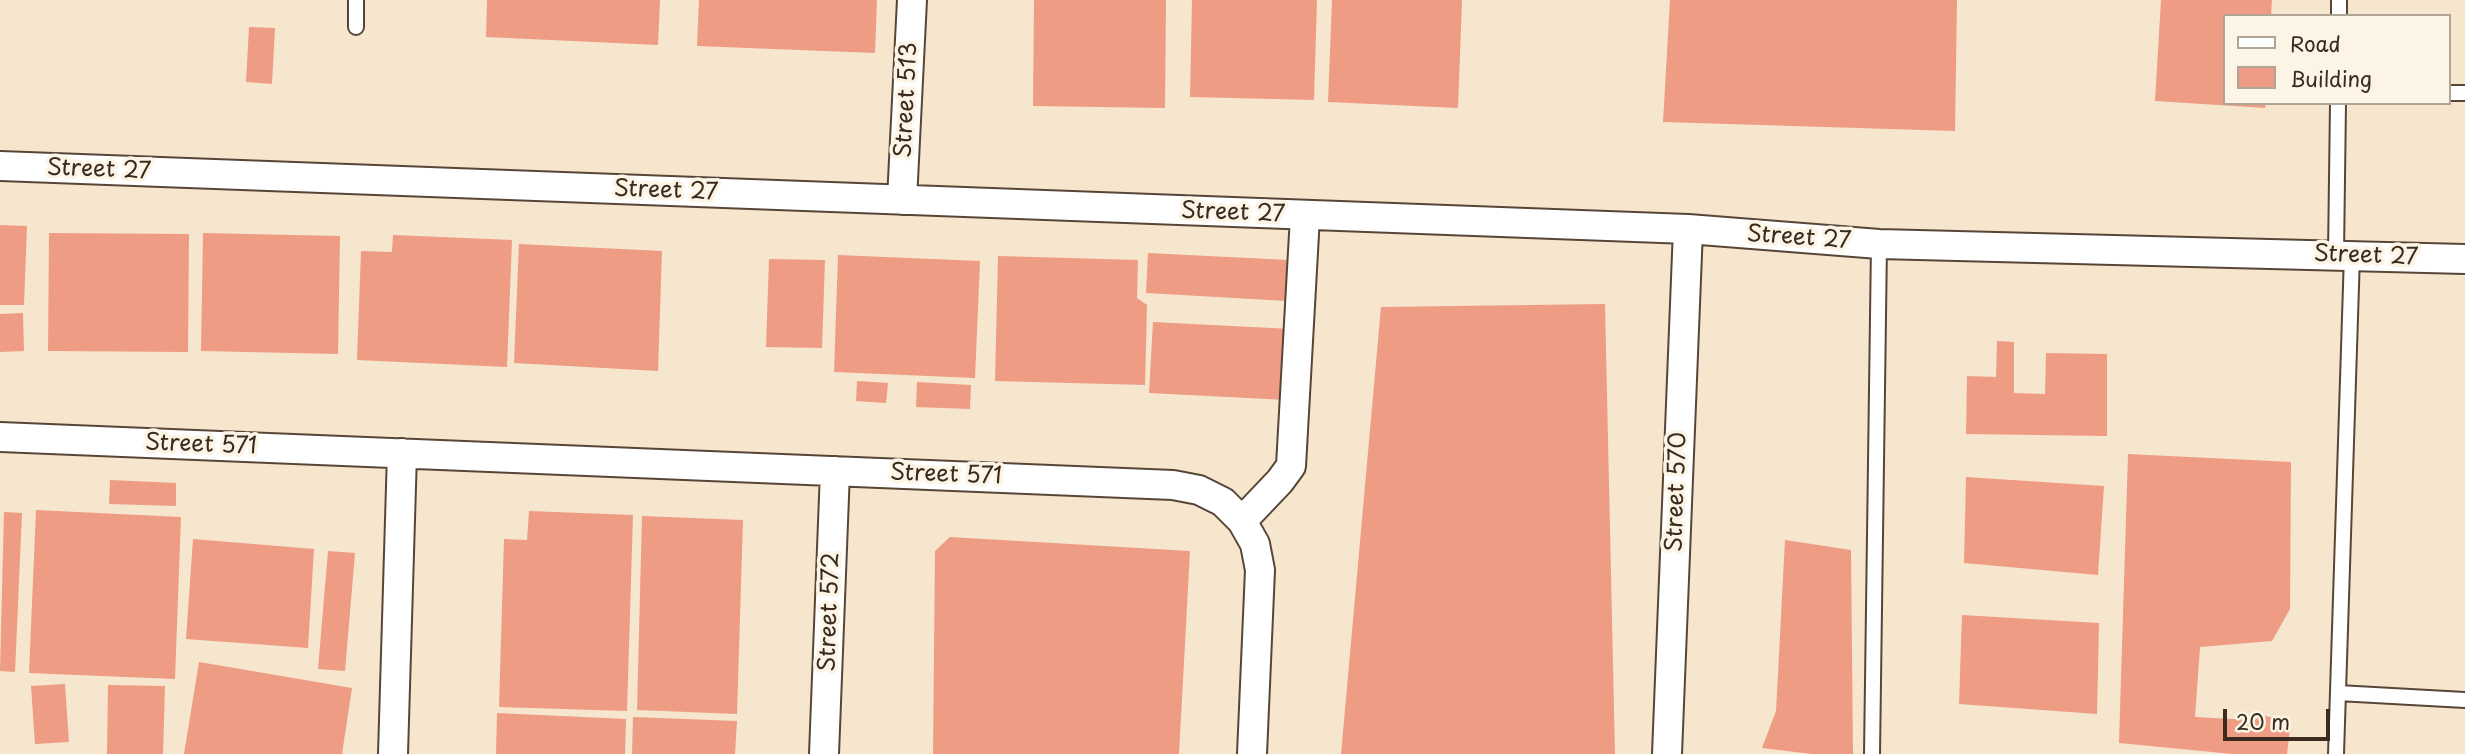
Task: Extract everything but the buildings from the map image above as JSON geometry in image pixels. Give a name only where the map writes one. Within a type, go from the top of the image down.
[{"type":"street","name":"Street 513","points":[[902,200],[912,0]]},
{"type":"street","name":"Street 27","points":[[0,166],[1688,229],[1879,244],[2465,259]]},
{"type":"street","points":[[1242,521],[1291,466],[1305,216]]},
{"type":"street","name":"Street 570","points":[[1667,754],[1688,229]]},
{"type":"street","name":"Street 571","points":[[0,437],[1173,485],[1199,490],[1223,502],[1242,521],[1255,544],[1261,570],[1252,754]]},
{"type":"street","points":[[393,754],[402,453]]},
{"type":"street","name":"Street 572","points":[[824,754],[835,471]]},
{"type":"lane","points":[[356,0],[356,27]]},
{"type":"lane","points":[[2336,754],[2344,255],[2338,105]]},
{"type":"lane","points":[[1872,754],[1879,244]]},
{"type":"lane","points":[[2338,693],[2465,700]]}]
